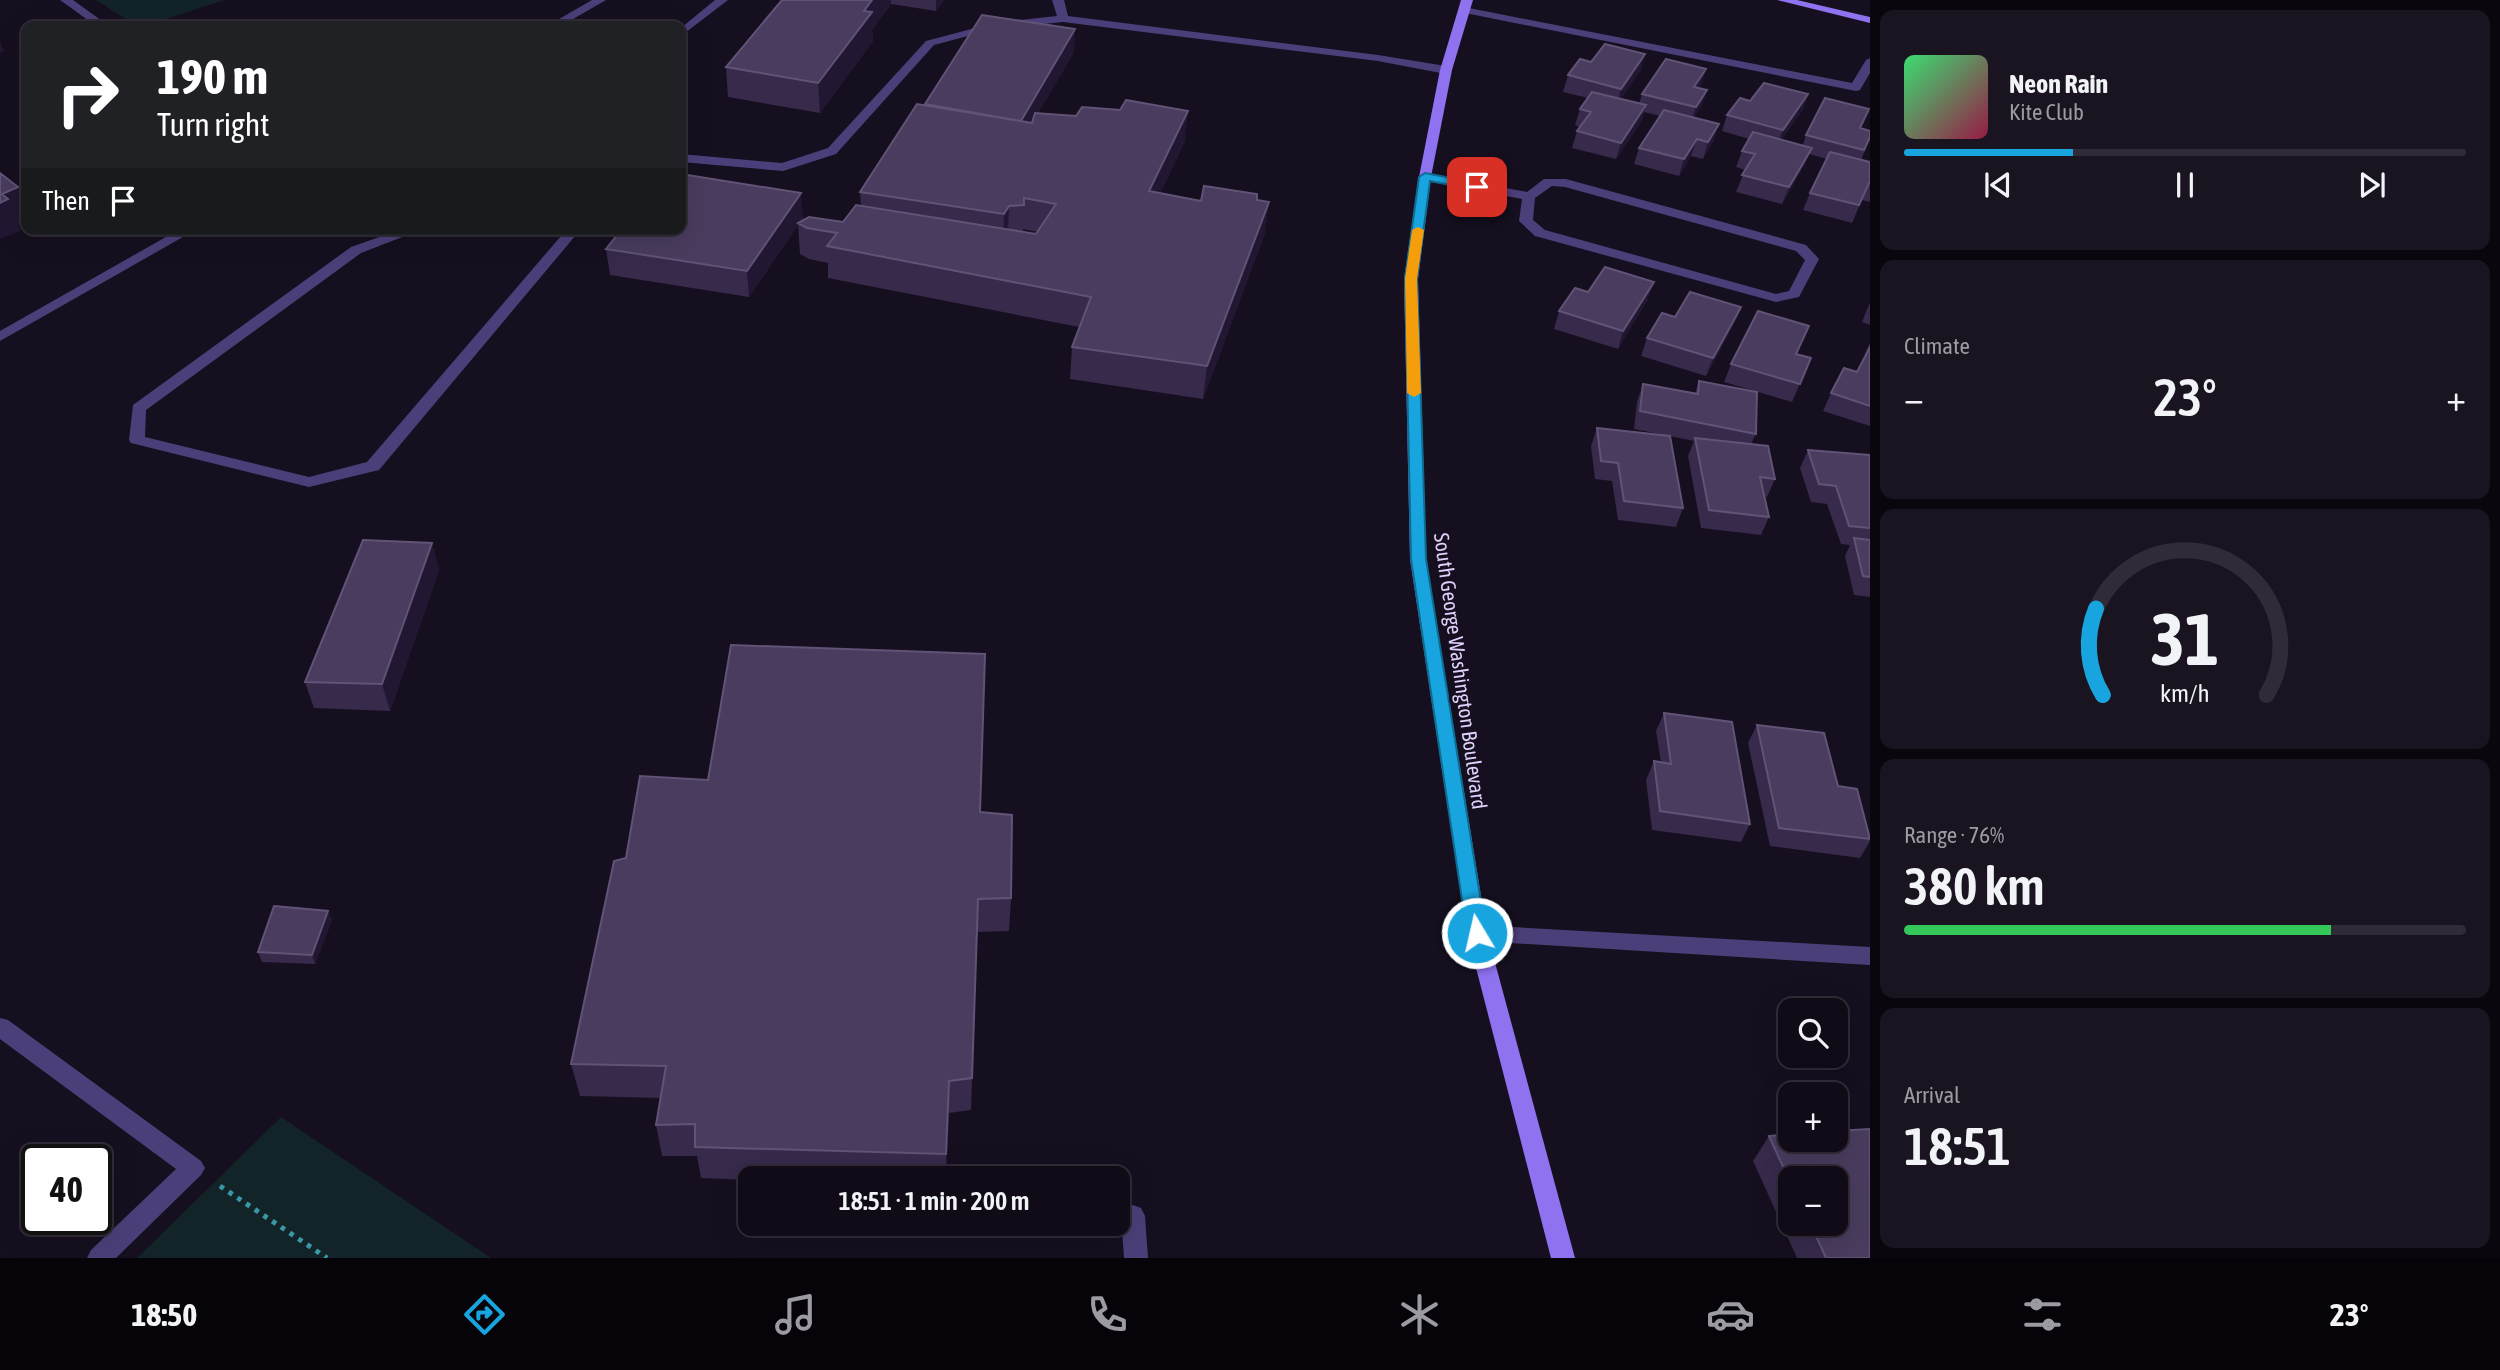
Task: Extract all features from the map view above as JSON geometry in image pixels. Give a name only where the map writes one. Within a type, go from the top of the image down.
[{"type":"street","points":[[66,0],[96,21]]},
{"type":"street","points":[[562,21],[600,0]]},
{"type":"street","points":[[686,29],[722,0]]},
{"type":"street","points":[[1058,0],[1063,19]]},
{"type":"street","points":[[1783,0],[1870,20]]},
{"type":"street","points":[[1465,5],[1856,87],[1870,62]]},
{"type":"street","name":"South George Washington Boulevard","points":[[1465,5],[1446,70],[1425,177],[1411,279],[1418,559],[1477,933],[1563,1258]]},
{"type":"street","points":[[686,158],[783,167],[832,151],[930,43],[994,26],[1063,19],[1378,58],[1446,70]]},
{"type":"street","points":[[1425,177],[1529,197],[1549,182],[1566,183],[1801,248],[1812,259],[1794,294],[1776,298],[1540,233],[1526,222],[1529,197]]},
{"type":"street","points":[[0,337],[179,235]]},
{"type":"street","points":[[399,235],[356,250],[138,408],[137,440],[309,482],[373,466],[569,235]]},
{"type":"street","points":[[1477,933],[1870,956]]},
{"type":"street","points":[[0,1027],[193,1168],[99,1258]]},
{"type":"street","points":[[1133,1216],[1136,1258]]},
{"type":"path","points":[[193,1168],[327,1258]]},
{"type":"shaded area","points":[[96,0],[224,0],[160,21],[127,20]]},
{"type":"shaded area","points":[[281,1117],[491,1258],[137,1258]]},
{"type":"building","points":[[782,0],[872,0],[864,11],[872,12],[818,83],[726,67]]},
{"type":"building","points":[[982,15],[1075,29],[1021,121],[925,104]]},
{"type":"building","points":[[1605,44],[1645,54],[1621,89],[1568,75],[1580,59],[1591,62]]},
{"type":"building","points":[[1666,59],[1706,69],[1694,87],[1707,90],[1696,107],[1642,94]]},
{"type":"building","points":[[1764,83],[1808,94],[1783,130],[1727,115],[1740,98],[1750,101]]},
{"type":"building","points":[[1592,92],[1646,105],[1621,143],[1577,131],[1591,112],[1580,109]]},
{"type":"building","points":[[1825,98],[1869,109],[1860,128],[1870,131],[1864,150],[1806,135]]},
{"type":"building","points":[[1126,100],[1188,111],[1149,191],[1201,201],[1204,186],[1257,194],[1257,200],[1269,202],[1207,366],[1072,347],[1091,297],[827,246],[837,233],[807,228],[798,223],[809,217],[843,222],[856,205],[1036,234],[1056,204],[1024,198],[1024,205],[1009,206],[1004,214],[860,192],[917,104],[1032,123],[1035,113],[1076,116],[1082,107],[1120,110]]},
{"type":"building","points":[[1664,110],[1719,124],[1708,142],[1697,139],[1684,159],[1639,148]]},
{"type":"building","points":[[1753,132],[1812,148],[1789,187],[1742,175],[1755,154],[1742,151]]},
{"type":"building","points":[[1830,152],[1870,162],[1870,183],[1859,205],[1810,193]]},
{"type":"building","points":[[0,173],[18,187],[2,194],[8,199],[0,203]]},
{"type":"building","points":[[686,175],[801,193],[747,271],[606,249],[617,235],[686,235]]},
{"type":"building","points":[[1605,267],[1654,282],[1623,331],[1559,311],[1575,288],[1588,292]]},
{"type":"building","points":[[1690,292],[1741,307],[1713,358],[1647,338],[1662,313],[1675,317]]},
{"type":"building","points":[[1758,311],[1809,326],[1796,354],[1811,358],[1800,384],[1731,364]]},
{"type":"building","points":[[1870,347],[1870,406],[1831,393],[1844,368],[1857,372]]},
{"type":"building","points":[[1699,381],[1757,392],[1756,434],[1640,411],[1643,384],[1698,394]]},
{"type":"building","points":[[1597,428],[1670,436],[1683,508],[1624,501],[1618,463],[1601,461]]},
{"type":"building","points":[[1695,438],[1768,446],[1775,479],[1760,477],[1769,517],[1709,510]]},
{"type":"building","points":[[1808,450],[1870,455],[1870,528],[1849,526],[1836,486],[1819,484]]},
{"type":"building","points":[[1854,538],[1870,540],[1870,577],[1863,576]]},
{"type":"building","points":[[363,540],[432,543],[382,684],[305,682]]},
{"type":"building","points":[[731,645],[985,654],[980,812],[1012,815],[1011,898],[978,899],[972,1078],[949,1081],[946,1154],[695,1147],[695,1124],[656,1125],[666,1066],[571,1064],[614,861],[626,858],[640,776],[708,780]]},
{"type":"building","points":[[1664,713],[1732,722],[1750,824],[1660,811],[1654,761],[1671,764]]},
{"type":"building","points":[[1757,725],[1824,733],[1838,786],[1857,789],[1870,839],[1779,828]]},
{"type":"building","points":[[274,906],[328,911],[312,955],[258,952]]},
{"type":"building","points":[[1870,1129],[1870,1258],[1826,1258],[1816,1236],[1848,1236],[1848,1166],[1783,1166],[1769,1136],[1778,1135],[1778,1152],[1848,1152],[1848,1130]]},
{"type":"slow traffic","points":[[1414,393],[1411,279],[1418,230]]},
{"type":"route","points":[[1477,187],[1425,177],[1411,279],[1418,559],[1477,933]]}]
